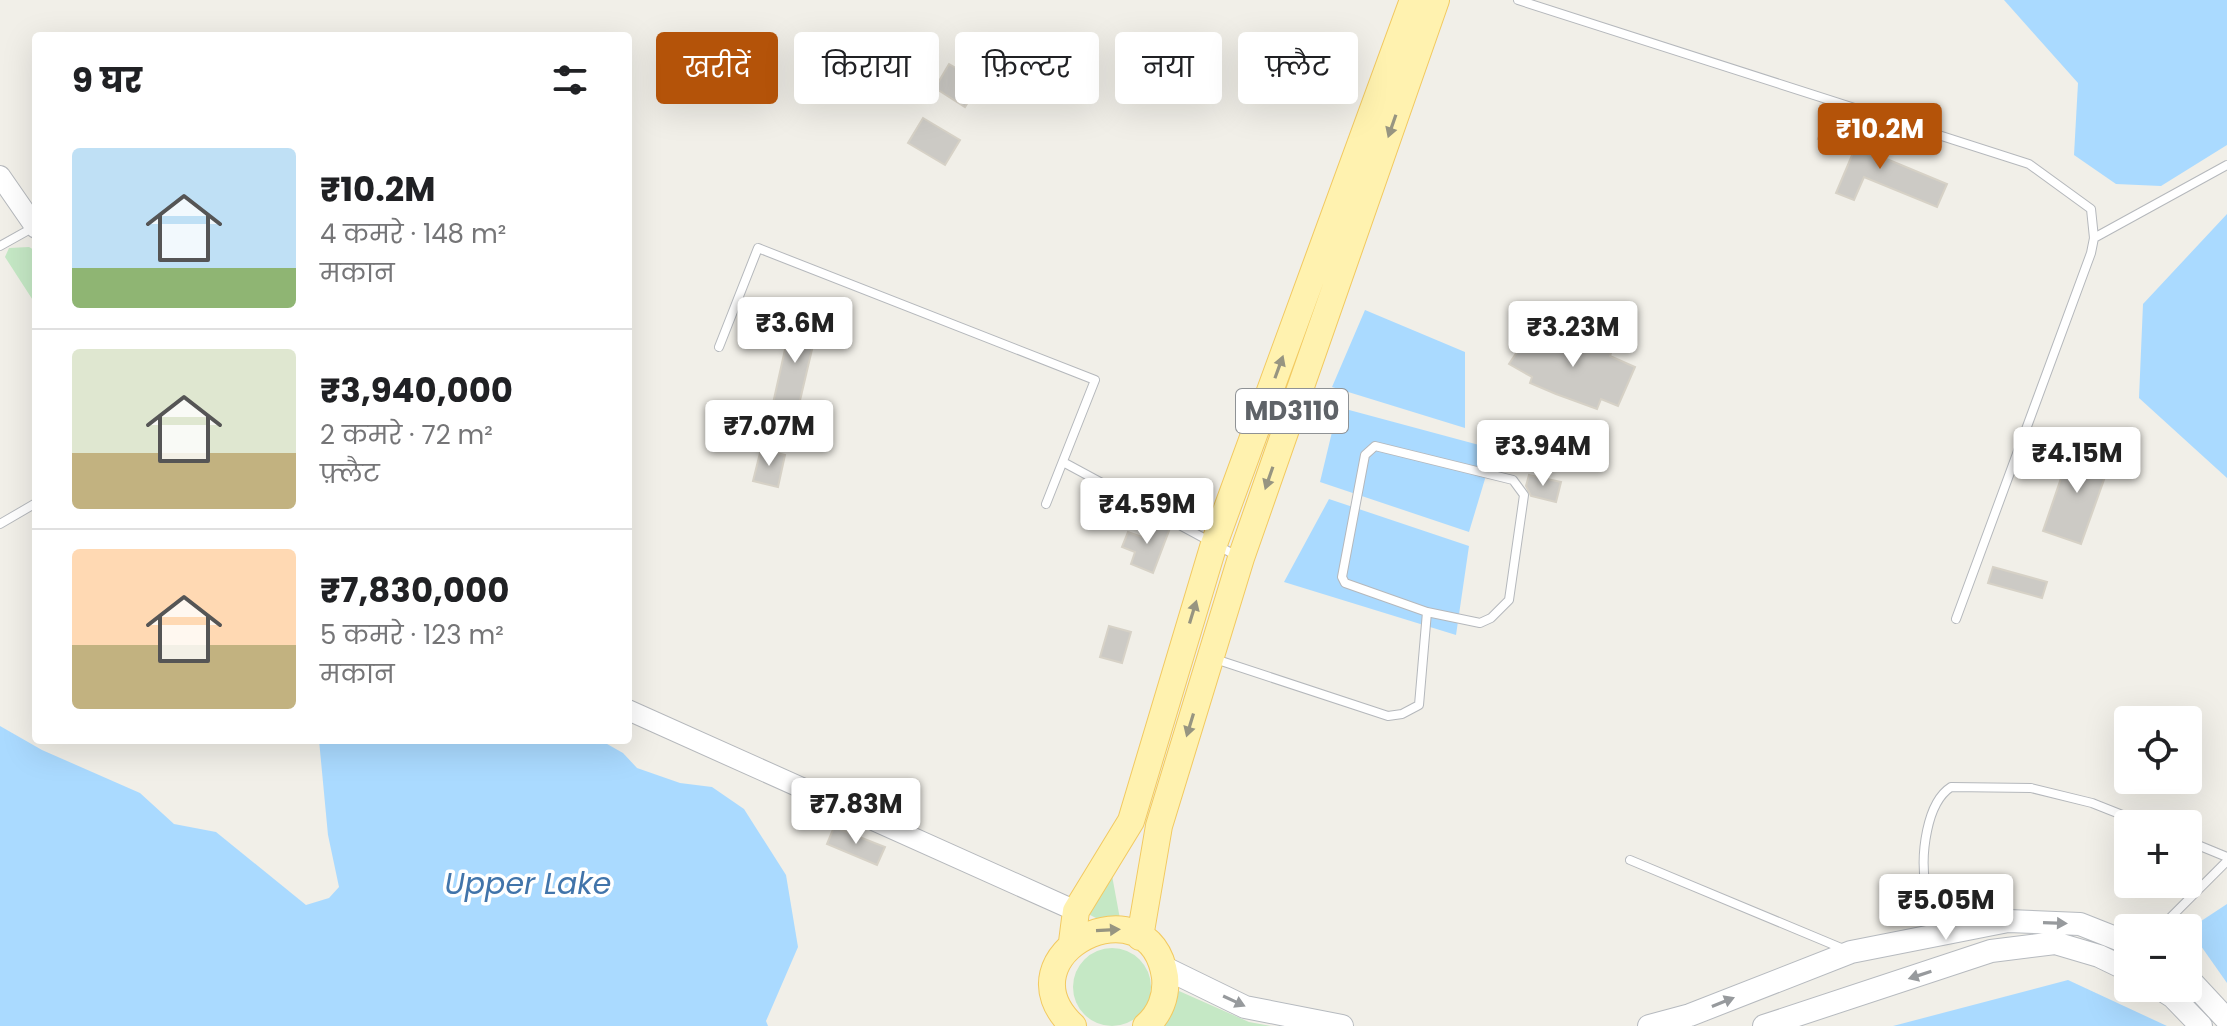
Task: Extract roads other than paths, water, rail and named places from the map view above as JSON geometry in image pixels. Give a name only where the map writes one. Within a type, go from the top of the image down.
[{"type":"main road","name":"MD3110","points":[[1076,911],[1131,821],[1214,544],[1413,0]]},
{"type":"main road","name":"MD3110","points":[[1140,937],[1159,826],[1241,558],[1436,0]]},
{"type":"main road","points":[[1072,942],[1076,911]]},
{"type":"main road","points":[[1649,1026],[1690,1015],[1851,952],[2008,921],[2080,924],[2114,937]]},
{"type":"main road","points":[[1062,1020],[1054,992],[1054,973],[1061,956],[1072,942],[1105,928],[1124,930],[1140,937],[1155,950],[1163,967],[1166,986],[1162,1004],[1146,1026]]},
{"type":"main road","points":[[1764,1026],[1991,951],[2055,943],[2114,963]]},
{"type":"main road","points":[[1163,967],[1245,1007],[1342,1026]]},
{"type":"main road","points":[[2202,993],[2227,1020]]},
{"type":"main road","points":[[2178,1002],[2201,1026]]},
{"type":"street","points":[[0,176],[32,222]]},
{"type":"street","points":[[632,712],[1076,911]]},
{"type":"lane","points":[[1518,0],[2029,164],[2091,209],[2094,238],[1956,619]]},
{"type":"lane","points":[[2094,238],[2227,165]]},
{"type":"lane","points":[[0,246],[32,230]]},
{"type":"lane","points":[[719,347],[758,248],[1095,380],[1046,504]]},
{"type":"lane","points":[[1375,446],[1513,480],[1524,495],[1509,600],[1491,618],[1480,623],[1427,612],[1351,586],[1342,577],[1365,455],[1375,446]]},
{"type":"lane","points":[[1063,462],[1241,558]]},
{"type":"lane","points":[[0,524],[32,505]]},
{"type":"lane","points":[[1211,657],[1388,716],[1402,714],[1419,705],[1427,612]]},
{"type":"lane","points":[[1940,934],[1925,885],[1924,867],[1932,811],[1941,794],[1951,787],[2031,788],[2081,799],[2114,812]]},
{"type":"lane","points":[[2174,914],[2227,859],[2202,847]]},
{"type":"lane","points":[[1630,860],[1851,952]]},
{"type":"water","points":[[2004,0],[2227,0],[2227,145],[2161,186],[2116,184],[2074,155],[2078,83]]},
{"type":"water","points":[[2227,214],[2227,478],[2139,398],[2143,304]]},
{"type":"water","points":[[1365,310],[1465,352],[1465,428],[1332,387]]},
{"type":"water","points":[[1338,407],[1494,449],[1469,532],[1320,482]]},
{"type":"water","points":[[1329,499],[1469,546],[1456,635],[1284,582]]},
{"type":"water","name":"Upper Lake","points":[[0,726],[42,750],[140,793],[174,824],[216,832],[306,905],[329,898],[339,887],[328,835],[319,744],[607,744],[623,753],[637,768],[680,783],[712,787],[744,809],[786,875],[798,947],[766,1021],[768,1026],[0,1026]]},
{"type":"water","points":[[2227,904],[2227,983],[2202,947],[2202,920]]},
{"type":"water","points":[[2068,980],[2167,1026],[1893,1026]]}]
